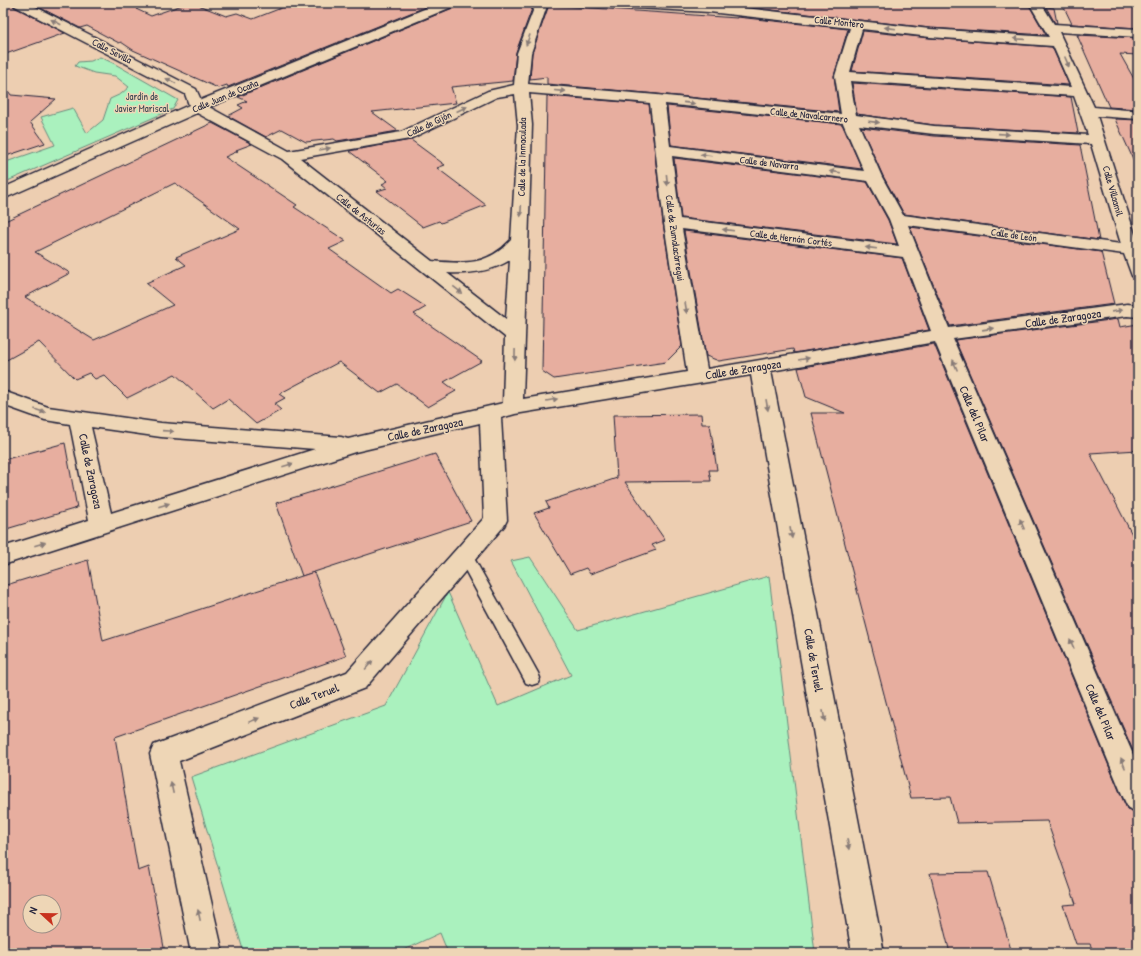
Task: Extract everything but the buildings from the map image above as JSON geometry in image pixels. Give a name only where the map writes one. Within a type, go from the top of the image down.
[{"type":"street","name":"Calle Sevilla","points":[[18,3],[191,92],[197,107]]},
{"type":"street","name":"Calle Juan de Ocaña","points":[[3,194],[197,107],[450,3]]},
{"type":"street","name":"Calle de la Inmaculada","points":[[502,410],[515,335],[525,125],[521,88],[524,53],[542,3]]},
{"type":"street","name":"Calle Montero","points":[[620,3],[709,8],[930,33],[1058,42]]},
{"type":"street","name":"Calle Villaamil","points":[[1035,3],[1058,42],[1088,111],[1138,272]]},
{"type":"street","name":"Calle del Pilar","points":[[857,24],[842,76],[849,119],[874,176],[897,219],[942,335],[1138,799]]},
{"type":"street","points":[[1051,28],[1138,33]]},
{"type":"street","points":[[842,76],[1080,92]]},
{"type":"street","name":"Calle de Navalcarnero","points":[[521,88],[657,99],[849,119],[934,130],[1098,140]]},
{"type":"street","name":"Calle de Gijón","points":[[287,156],[405,136],[493,94],[521,88]]},
{"type":"street","name":"Calle de Zumalacárregui","points":[[657,99],[672,223],[698,376]]},
{"type":"street","name":"Calle de Asturias","points":[[197,107],[287,156],[515,335]]},
{"type":"street","points":[[1088,111],[1138,115]]},
{"type":"street","name":"Calle de Navarra","points":[[664,150],[874,176]]},
{"type":"street","name":"Calle de León","points":[[897,219],[1130,250]]},
{"type":"street","name":"Calle de Hernán Cortés","points":[[672,223],[910,253]]},
{"type":"street","points":[[427,266],[460,268],[489,264],[506,255],[520,242]]},
{"type":"street","name":"Calle de Zaragoza","points":[[3,556],[352,445],[502,410],[942,335],[1127,310],[1138,311]]},
{"type":"street","name":"Calle de Teruel","points":[[760,367],[868,953]]},
{"type":"street","name":"Calle de Zaragoza","points":[[3,398],[46,413],[161,430],[352,445]]},
{"type":"street","name":"Calle Teruel","points":[[207,953],[164,754],[356,680],[496,520],[502,410]]},
{"type":"street","name":"Calle de Zaragoza","points":[[79,418],[102,525]]},
{"type":"lane","points":[[465,556],[532,678]]},
{"type":"green space","name":"Jardín de Javier Mariscal","points":[[100,57],[178,100],[173,109],[3,183],[3,163],[55,145],[41,117],[73,108],[87,133],[103,120],[110,99],[121,94],[129,87],[115,76],[94,73],[75,66],[78,62],[91,61]]},
{"type":"green space","points":[[530,557],[578,630],[769,576],[815,953],[448,953],[440,933],[397,953],[244,953],[191,777],[386,706],[448,592],[498,706],[571,675],[511,561]]}]
